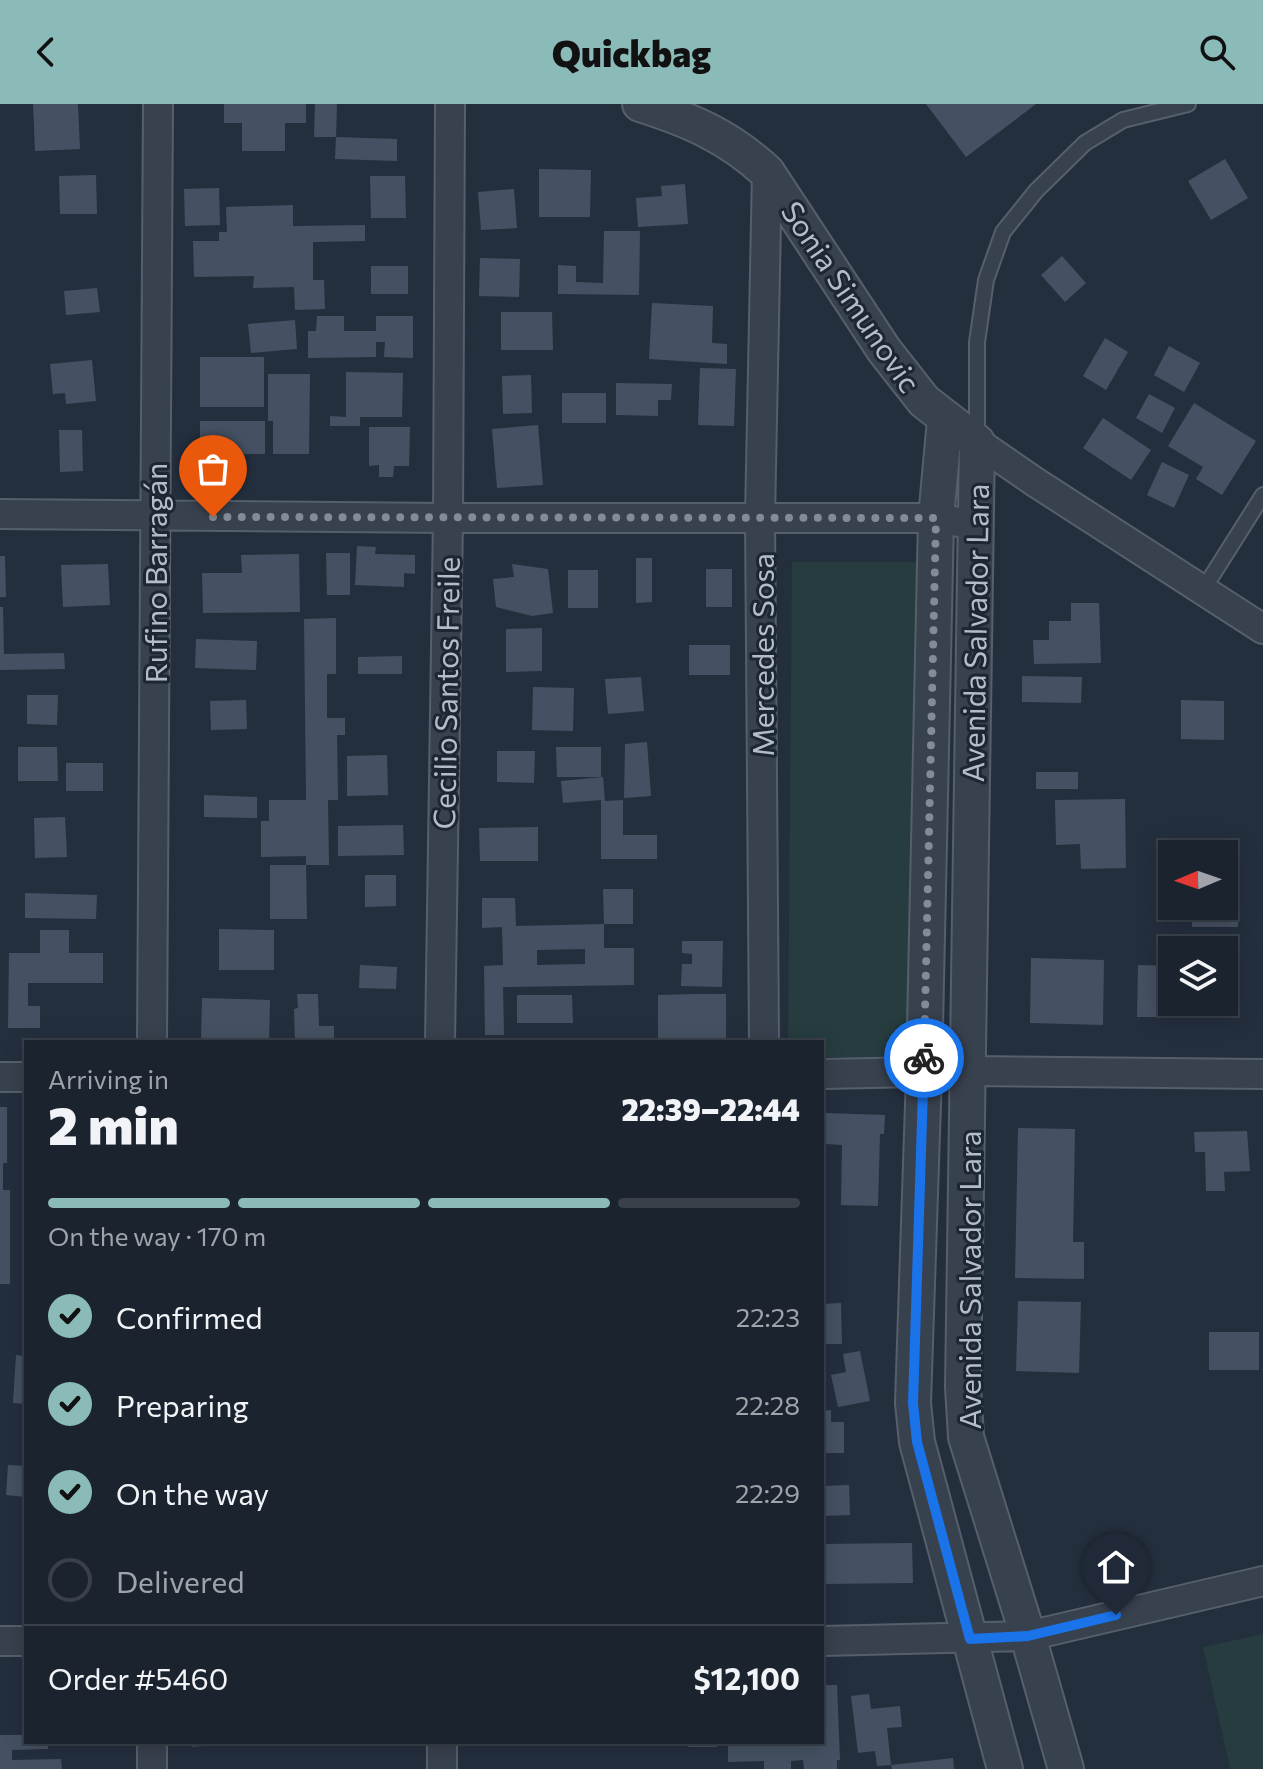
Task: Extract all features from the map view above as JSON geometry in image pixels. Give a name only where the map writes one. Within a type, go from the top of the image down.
[{"type":"street","name":"Rufino Barragán","points":[[152,1040],[158,104]]},
{"type":"street","name":"Cecilio Santos Freile","points":[[440,1040],[448,518],[450,104]]},
{"type":"street","name":"Sonia Simunovic","points":[[640,104],[681,117],[720,135],[743,150],[767,172],[884,350],[924,401],[945,420],[1263,629]]},
{"type":"street","name":"Mercedes Sosa","points":[[764,1040],[760,517],[767,172]]},
{"type":"street","name":"Avenida Salvador Lara","points":[[945,420],[936,518],[924,1074],[913,1403],[917,1442],[1005,1769]]},
{"type":"street","name":"Avenida Salvador Lara","points":[[977,442],[963,1387],[966,1437],[1066,1769]]},
{"type":"street","points":[[0,514],[936,518],[976,525]]},
{"type":"street","points":[[824,1074],[968,1071],[1263,1074]]},
{"type":"street","points":[[0,1077],[24,1077]]},
{"type":"street","points":[[824,1641],[1028,1636],[1263,1581]]},
{"type":"street","points":[[0,1641],[24,1641]]},
{"type":"street","points":[[152,1744],[152,1769]]},
{"type":"street","points":[[442,1744],[442,1769]]},
{"type":"lane","points":[[977,442],[977,342],[986,280],[1003,232],[1036,191],[1085,143],[1123,120],[1188,104]]},
{"type":"lane","points":[[1203,590],[1263,495]]},
{"type":"green space","points":[[792,562],[919,562],[915,1058],[824,1057],[824,1040],[788,1040]]},
{"type":"green space","points":[[1263,1634],[1263,1769],[1230,1769],[1203,1647]]},
{"type":"building","points":[[33,104],[78,104],[80,149],[35,151]]},
{"type":"building","points":[[224,104],[306,104],[306,123],[285,123],[285,151],[242,151],[242,123],[224,123]]},
{"type":"building","points":[[315,104],[337,104],[336,137],[314,137]]},
{"type":"building","points":[[926,104],[1036,104],[966,157]]},
{"type":"building","points":[[336,137],[397,139],[397,161],[335,159]]},
{"type":"building","points":[[1225,159],[1248,198],[1211,220],[1188,181]]},
{"type":"building","points":[[539,169],[591,170],[590,217],[539,217]]},
{"type":"building","points":[[96,175],[97,214],[60,214],[59,176]]},
{"type":"building","points":[[370,176],[405,176],[406,218],[371,218]]},
{"type":"building","points":[[685,184],[688,224],[638,227],[636,198],[662,196],[661,186]]},
{"type":"building","points":[[219,188],[220,225],[185,226],[184,189]]},
{"type":"building","points":[[514,189],[517,228],[481,230],[478,192]]},
{"type":"building","points":[[293,205],[293,226],[365,225],[365,241],[313,242],[313,280],[324,280],[325,309],[295,310],[294,287],[253,288],[254,276],[194,277],[193,241],[219,241],[219,232],[227,232],[226,207]]},
{"type":"building","points":[[604,231],[640,231],[639,295],[558,294],[558,265],[576,266],[576,282],[603,283]]},
{"type":"building","points":[[1062,256],[1086,283],[1065,302],[1041,275]]},
{"type":"building","points":[[480,258],[520,259],[519,297],[479,296]]},
{"type":"building","points":[[371,266],[408,266],[408,294],[371,294]]},
{"type":"building","points":[[97,288],[100,312],[66,315],[64,291]]},
{"type":"building","points":[[652,303],[713,306],[712,343],[727,344],[727,364],[649,359]]},
{"type":"building","points":[[501,312],[552,312],[553,350],[501,350]]},
{"type":"building","points":[[317,316],[344,316],[344,331],[376,331],[376,316],[413,316],[413,358],[384,357],[385,342],[376,342],[376,357],[308,358],[308,331],[316,331]]},
{"type":"building","points":[[295,320],[297,349],[251,353],[248,324]]},
{"type":"building","points":[[1105,338],[1128,352],[1106,390],[1083,376]]},
{"type":"building","points":[[1169,346],[1200,363],[1184,392],[1154,375]]},
{"type":"building","points":[[200,357],[264,357],[264,407],[200,407]]},
{"type":"building","points":[[92,360],[96,401],[66,404],[65,393],[53,394],[50,364]]},
{"type":"building","points":[[700,368],[736,369],[734,426],[698,425]]},
{"type":"building","points":[[346,372],[403,373],[402,417],[360,417],[360,426],[330,426],[330,416],[346,417]]},
{"type":"building","points":[[268,374],[310,374],[309,454],[273,454],[273,421],[268,421]]},
{"type":"building","points":[[531,375],[532,413],[503,414],[502,376]]},
{"type":"building","points":[[616,383],[672,384],[671,400],[658,400],[658,416],[616,415]]},
{"type":"building","points":[[562,393],[606,393],[606,423],[562,423]]},
{"type":"building","points":[[1149,394],[1175,408],[1162,433],[1136,418]]},
{"type":"building","points":[[1194,403],[1256,441],[1222,495],[1196,479],[1203,467],[1168,446]]},
{"type":"building","points":[[1103,418],[1151,450],[1131,480],[1083,448]]},
{"type":"building","points":[[200,421],[265,421],[265,454],[236,454],[236,468],[200,468]]},
{"type":"building","points":[[538,425],[543,485],[497,488],[492,429]]},
{"type":"building","points":[[369,427],[410,427],[409,466],[394,466],[393,477],[379,477],[379,465],[369,466]]},
{"type":"building","points":[[59,430],[82,430],[83,471],[60,472]]},
{"type":"building","points":[[1162,462],[1189,475],[1174,508],[1147,495]]},
{"type":"building","points":[[357,546],[376,547],[375,554],[415,555],[415,574],[404,573],[404,587],[355,585]]},
{"type":"building","points":[[326,553],[350,553],[350,595],[327,595]]},
{"type":"building","points":[[299,554],[300,612],[203,613],[202,573],[242,573],[241,555]]},
{"type":"building","points":[[0,556],[5,556],[6,597],[0,597]]},
{"type":"building","points":[[636,558],[652,558],[652,602],[636,603]]},
{"type":"building","points":[[108,564],[110,605],[63,607],[61,565]]},
{"type":"building","points":[[512,564],[548,569],[553,613],[532,616],[496,607],[493,579],[514,577]]},
{"type":"building","points":[[706,569],[732,569],[732,607],[706,607]]},
{"type":"building","points":[[568,570],[598,570],[598,608],[568,608]]},
{"type":"building","points":[[1071,603],[1099,603],[1101,663],[1034,664],[1033,640],[1049,640],[1049,621],[1071,621]]},
{"type":"building","points":[[0,607],[3,607],[4,654],[64,653],[65,669],[0,670]]},
{"type":"building","points":[[336,618],[336,674],[327,674],[327,718],[345,718],[345,735],[337,735],[338,800],[328,800],[329,865],[306,865],[306,856],[261,857],[261,821],[269,821],[269,800],[306,800],[304,619]]},
{"type":"building","points":[[542,628],[542,671],[506,672],[506,629]]},
{"type":"building","points":[[196,639],[257,641],[256,670],[195,668]]},
{"type":"building","points":[[689,645],[730,645],[730,675],[689,675]]},
{"type":"building","points":[[402,656],[402,674],[358,674],[358,657]]},
{"type":"building","points":[[1022,676],[1082,677],[1081,703],[1022,702]]},
{"type":"building","points":[[641,677],[644,711],[608,714],[605,679]]},
{"type":"building","points":[[533,687],[574,688],[573,731],[532,730]]},
{"type":"building","points":[[27,695],[58,695],[57,725],[27,724]]},
{"type":"building","points":[[246,700],[247,729],[211,730],[210,701]]},
{"type":"building","points":[[1181,700],[1224,701],[1224,740],[1181,739]]},
{"type":"building","points":[[647,742],[651,796],[624,798],[625,744]]},
{"type":"building","points":[[18,747],[57,747],[58,781],[18,781]]},
{"type":"building","points":[[556,747],[601,747],[601,777],[557,777]]},
{"type":"building","points":[[497,751],[535,751],[534,783],[497,782]]},
{"type":"building","points":[[387,755],[388,795],[347,796],[347,756]]},
{"type":"building","points":[[66,763],[103,763],[103,791],[66,791]]},
{"type":"building","points":[[1036,772],[1078,772],[1078,789],[1036,789]]},
{"type":"building","points":[[603,777],[605,801],[623,800],[623,835],[657,835],[657,859],[601,859],[601,800],[563,803],[561,781]]},
{"type":"building","points":[[204,795],[257,797],[257,818],[204,817]]},
{"type":"building","points":[[1125,799],[1126,868],[1081,869],[1080,844],[1056,845],[1055,800]]},
{"type":"building","points":[[65,817],[67,857],[35,858],[34,818]]},
{"type":"building","points":[[403,825],[404,855],[338,856],[338,826]]},
{"type":"building","points":[[538,827],[538,861],[480,861],[479,828]]},
{"type":"building","points":[[270,865],[306,865],[307,919],[270,919]]},
{"type":"building","points":[[365,875],[396,875],[396,906],[365,907]]},
{"type":"building","points":[[603,889],[633,889],[633,924],[604,924]]},
{"type":"building","points":[[25,893],[97,895],[96,919],[25,918]]},
{"type":"building","points":[[482,898],[515,898],[516,926],[604,924],[604,948],[634,948],[634,985],[503,987],[504,1035],[485,1035],[484,966],[503,965],[502,927],[482,928]],"holes":[[[585,949],[585,964],[537,965],[537,950]]]},
{"type":"building","points":[[1192,920],[1238,920],[1238,927],[1192,927]]},
{"type":"building","points":[[219,929],[274,930],[274,970],[219,970]]},
{"type":"building","points":[[40,930],[69,930],[69,953],[103,953],[103,983],[28,983],[28,1006],[40,1006],[40,1028],[8,1028],[9,953],[40,953]]},
{"type":"building","points":[[682,941],[723,941],[722,987],[681,986],[682,964],[692,964],[692,954],[682,953]]},
{"type":"building","points":[[1031,958],[1104,960],[1103,1025],[1030,1023]]},
{"type":"building","points":[[360,965],[397,967],[396,989],[359,988]]},
{"type":"building","points":[[1138,965],[1158,966],[1158,1016],[1167,1017],[1137,1017]]},
{"type":"building","points":[[297,994],[318,994],[319,1026],[334,1026],[334,1040],[295,1040],[294,1009],[298,1008]]},
{"type":"building","points":[[726,994],[726,1040],[658,1039],[658,995]]},
{"type":"building","points":[[517,995],[572,995],[573,1023],[517,1023]]},
{"type":"building","points":[[202,998],[270,1000],[269,1040],[201,1040]]},
{"type":"building","points":[[0,1107],[7,1107],[7,1163],[3,1163],[3,1190],[10,1190],[10,1284],[0,1284]]},
{"type":"building","points":[[826,1113],[885,1115],[884,1134],[880,1134],[878,1206],[841,1205],[842,1145],[826,1144]]},
{"type":"building","points":[[1018,1128],[1075,1129],[1073,1242],[1084,1242],[1084,1279],[1015,1278]]},
{"type":"building","points":[[1247,1131],[1250,1171],[1224,1172],[1225,1191],[1206,1191],[1205,1152],[1195,1152],[1194,1132]]},
{"type":"building","points":[[1018,1301],[1081,1302],[1079,1373],[1016,1371]]},
{"type":"building","points":[[841,1303],[842,1344],[824,1344],[824,1304]]},
{"type":"building","points":[[1209,1332],[1259,1332],[1259,1370],[1209,1370]]},
{"type":"building","points":[[860,1351],[870,1401],[838,1407],[831,1375],[846,1372],[843,1354]]},
{"type":"building","points":[[16,1355],[24,1356],[24,1404],[13,1403]]},
{"type":"building","points":[[831,1410],[831,1422],[844,1422],[844,1453],[824,1453],[824,1411]]},
{"type":"building","points":[[8,1465],[24,1466],[24,1497],[6,1495]]},
{"type":"building","points":[[849,1485],[850,1515],[824,1516],[824,1486]]},
{"type":"building","points":[[912,1543],[913,1583],[824,1584],[824,1544]]},
{"type":"building","points":[[824,1685],[837,1685],[840,1760],[837,1760],[837,1769],[804,1769],[803,1760],[791,1761],[791,1769],[764,1769],[764,1761],[728,1762],[728,1744],[824,1744]]},
{"type":"building","points":[[869,1694],[871,1709],[900,1706],[902,1727],[887,1728],[891,1765],[877,1766],[875,1751],[858,1753],[851,1696]]},
{"type":"building","points":[[0,1735],[24,1735],[24,1744],[48,1744],[48,1749],[12,1750],[12,1760],[61,1759],[62,1769],[0,1769]]},
{"type":"building","points":[[192,1744],[222,1744],[192,1747]]},
{"type":"building","points":[[689,1744],[718,1744],[717,1747],[688,1747]]},
{"type":"building","points":[[953,1758],[954,1769],[892,1769],[891,1765]]},
{"type":"way so far","points":[[213,517],[936,518],[924,1058]]},
{"type":"route","points":[[924,1058],[913,1403],[917,1442],[970,1639],[1028,1636],[1116,1615]]}]
